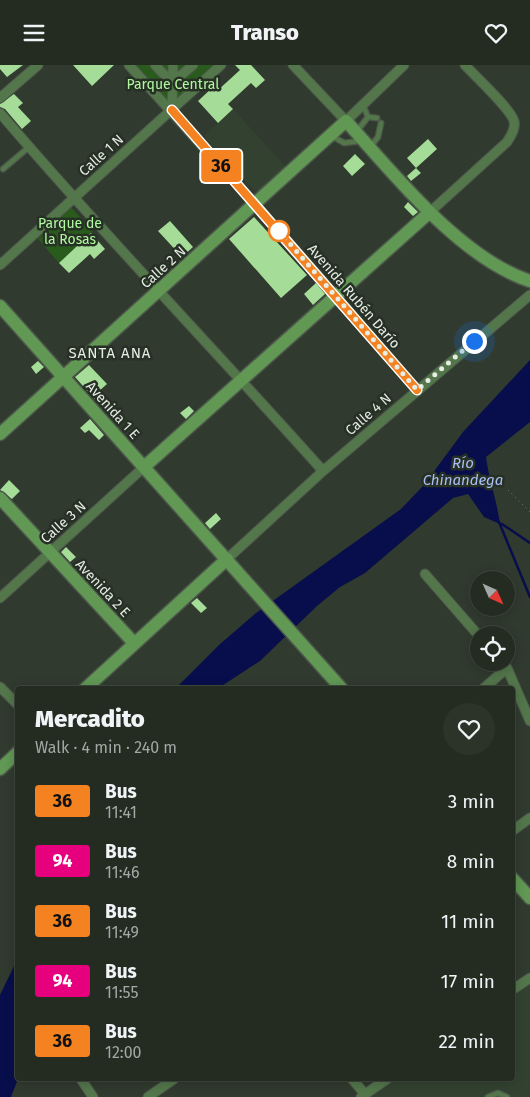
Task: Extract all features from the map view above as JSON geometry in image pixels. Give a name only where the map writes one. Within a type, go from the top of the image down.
[{"type":"street","points":[[0,98],[38,65]]},
{"type":"street","name":"Avenida Rubén Darío","points":[[129,65],[172,110],[417,390]]},
{"type":"street","points":[[155,65],[172,83]]},
{"type":"street","points":[[172,110],[173,65]]},
{"type":"street","points":[[172,83],[193,65]]},
{"type":"street","points":[[293,65],[430,211],[485,259],[516,276],[530,281]]},
{"type":"street","points":[[346,121],[404,65]]},
{"type":"street","points":[[144,467],[507,142],[514,132],[514,121],[507,110],[465,65]]},
{"type":"street","name":"Calle 1 N","points":[[0,265],[172,110],[216,66]]},
{"type":"street","points":[[0,113],[73,199],[160,290],[322,471]]},
{"type":"street","name":"Calle 2 N","points":[[0,434],[346,121]]},
{"type":"street","name":"Calle 4 N","points":[[228,559],[322,471],[530,295]]},
{"type":"street","name":"Avenida 1 E","points":[[0,306],[228,559],[339,686]]},
{"type":"street","name":"Calle 3 N","points":[[0,598],[144,467]]},
{"type":"street","name":"Avenida 2 E","points":[[0,498],[134,643]]},
{"type":"street","points":[[88,686],[228,559]]},
{"type":"street","points":[[425,574],[470,626]]},
{"type":"street","points":[[485,686],[498,671]]},
{"type":"street","points":[[507,671],[514,686]]},
{"type":"street","points":[[0,687],[15,702]]},
{"type":"street","points":[[515,689],[530,721]]},
{"type":"street","points":[[0,769],[15,756]]},
{"type":"street","points":[[515,829],[530,818]]},
{"type":"street","points":[[515,881],[530,898]]},
{"type":"street","points":[[515,989],[530,978]]},
{"type":"street","points":[[82,1081],[93,1097]]},
{"type":"street","points":[[148,1097],[171,1081]]},
{"type":"street","points":[[353,1081],[363,1096],[383,1081]]},
{"type":"lane","points":[[363,105],[368,117],[363,140]]},
{"type":"lane","points":[[368,117],[377,118]]},
{"type":"lane","points":[[330,135],[344,143],[378,137],[381,123]]},
{"type":"lane","points":[[3,169],[29,147]]},
{"type":"lane","points":[[488,1097],[498,1093],[507,1097]]},
{"type":"path","points":[[508,490],[530,512]]},
{"type":"shaded area","points":[[233,109],[285,166],[256,193],[204,136]]},
{"type":"shaded area","points":[[530,981],[530,1097],[364,1097],[387,1081],[515,1081],[515,992]]},
{"type":"green space","name":"Parque Central","points":[[129,65],[221,65],[172,110]]},
{"type":"green space","name":"Parque de la Rosas","points":[[71,207],[93,231],[59,263],[38,239]]},
{"type":"water","name":"Río Chinandega","points":[[530,360],[530,422],[486,457],[500,524],[484,517],[468,494],[453,498],[365,573],[340,587],[317,606],[260,661],[222,686],[178,686],[219,645],[256,613],[401,509],[424,485],[463,432]]},
{"type":"water","points":[[15,964],[15,1081],[17,1081],[11,1097],[0,1097],[0,995]]},
{"type":"building","points":[[0,65],[23,65],[7,77],[0,69]]},
{"type":"building","points":[[73,65],[114,65],[92,86]]},
{"type":"building","points":[[235,65],[251,65],[265,80],[256,88],[251,83],[228,104],[233,109],[218,123],[198,101],[213,87],[217,91],[240,70]]},
{"type":"building","points":[[14,94],[23,103],[18,107],[31,121],[22,129],[5,109],[0,107],[0,104]]},
{"type":"building","points":[[428,139],[437,149],[416,168],[407,158]]},
{"type":"building","points":[[355,154],[365,164],[352,176],[343,166]]},
{"type":"building","points":[[416,168],[421,173],[411,181],[407,176]]},
{"type":"building","points":[[408,202],[418,212],[413,216],[404,207]]},
{"type":"building","points":[[254,217],[307,275],[281,298],[229,239]]},
{"type":"building","points":[[170,221],[193,247],[182,257],[158,231]]},
{"type":"building","points":[[91,233],[105,249],[94,259],[90,254],[69,273],[59,263]]},
{"type":"building","points":[[316,283],[325,294],[313,305],[304,294]]},
{"type":"building","points":[[38,361],[44,367],[36,374],[31,367]]},
{"type":"building","points":[[89,365],[107,384],[98,392],[111,405],[105,411],[75,377]]},
{"type":"building","points":[[189,406],[194,411],[186,419],[180,413]]},
{"type":"building","points":[[90,419],[104,435],[99,440],[89,430],[85,433],[80,428]]},
{"type":"building","points":[[9,480],[20,491],[12,499],[0,490]]},
{"type":"building","points":[[216,513],[221,519],[210,529],[205,523]]},
{"type":"building","points":[[66,547],[76,557],[70,562],[61,552]]},
{"type":"building","points":[[197,598],[207,608],[201,613],[191,603]]},
{"type":"waterway","points":[[499,522],[530,597]]},
{"type":"waterway","points":[[502,524],[530,543]]},
{"type":"bus line","name":"36","points":[[172,110],[417,390]]},
{"type":"district","name":"SANTA ANA","points":[[110,353]]},
{"type":"route","points":[[279,231],[417,390],[474,341]]}]
